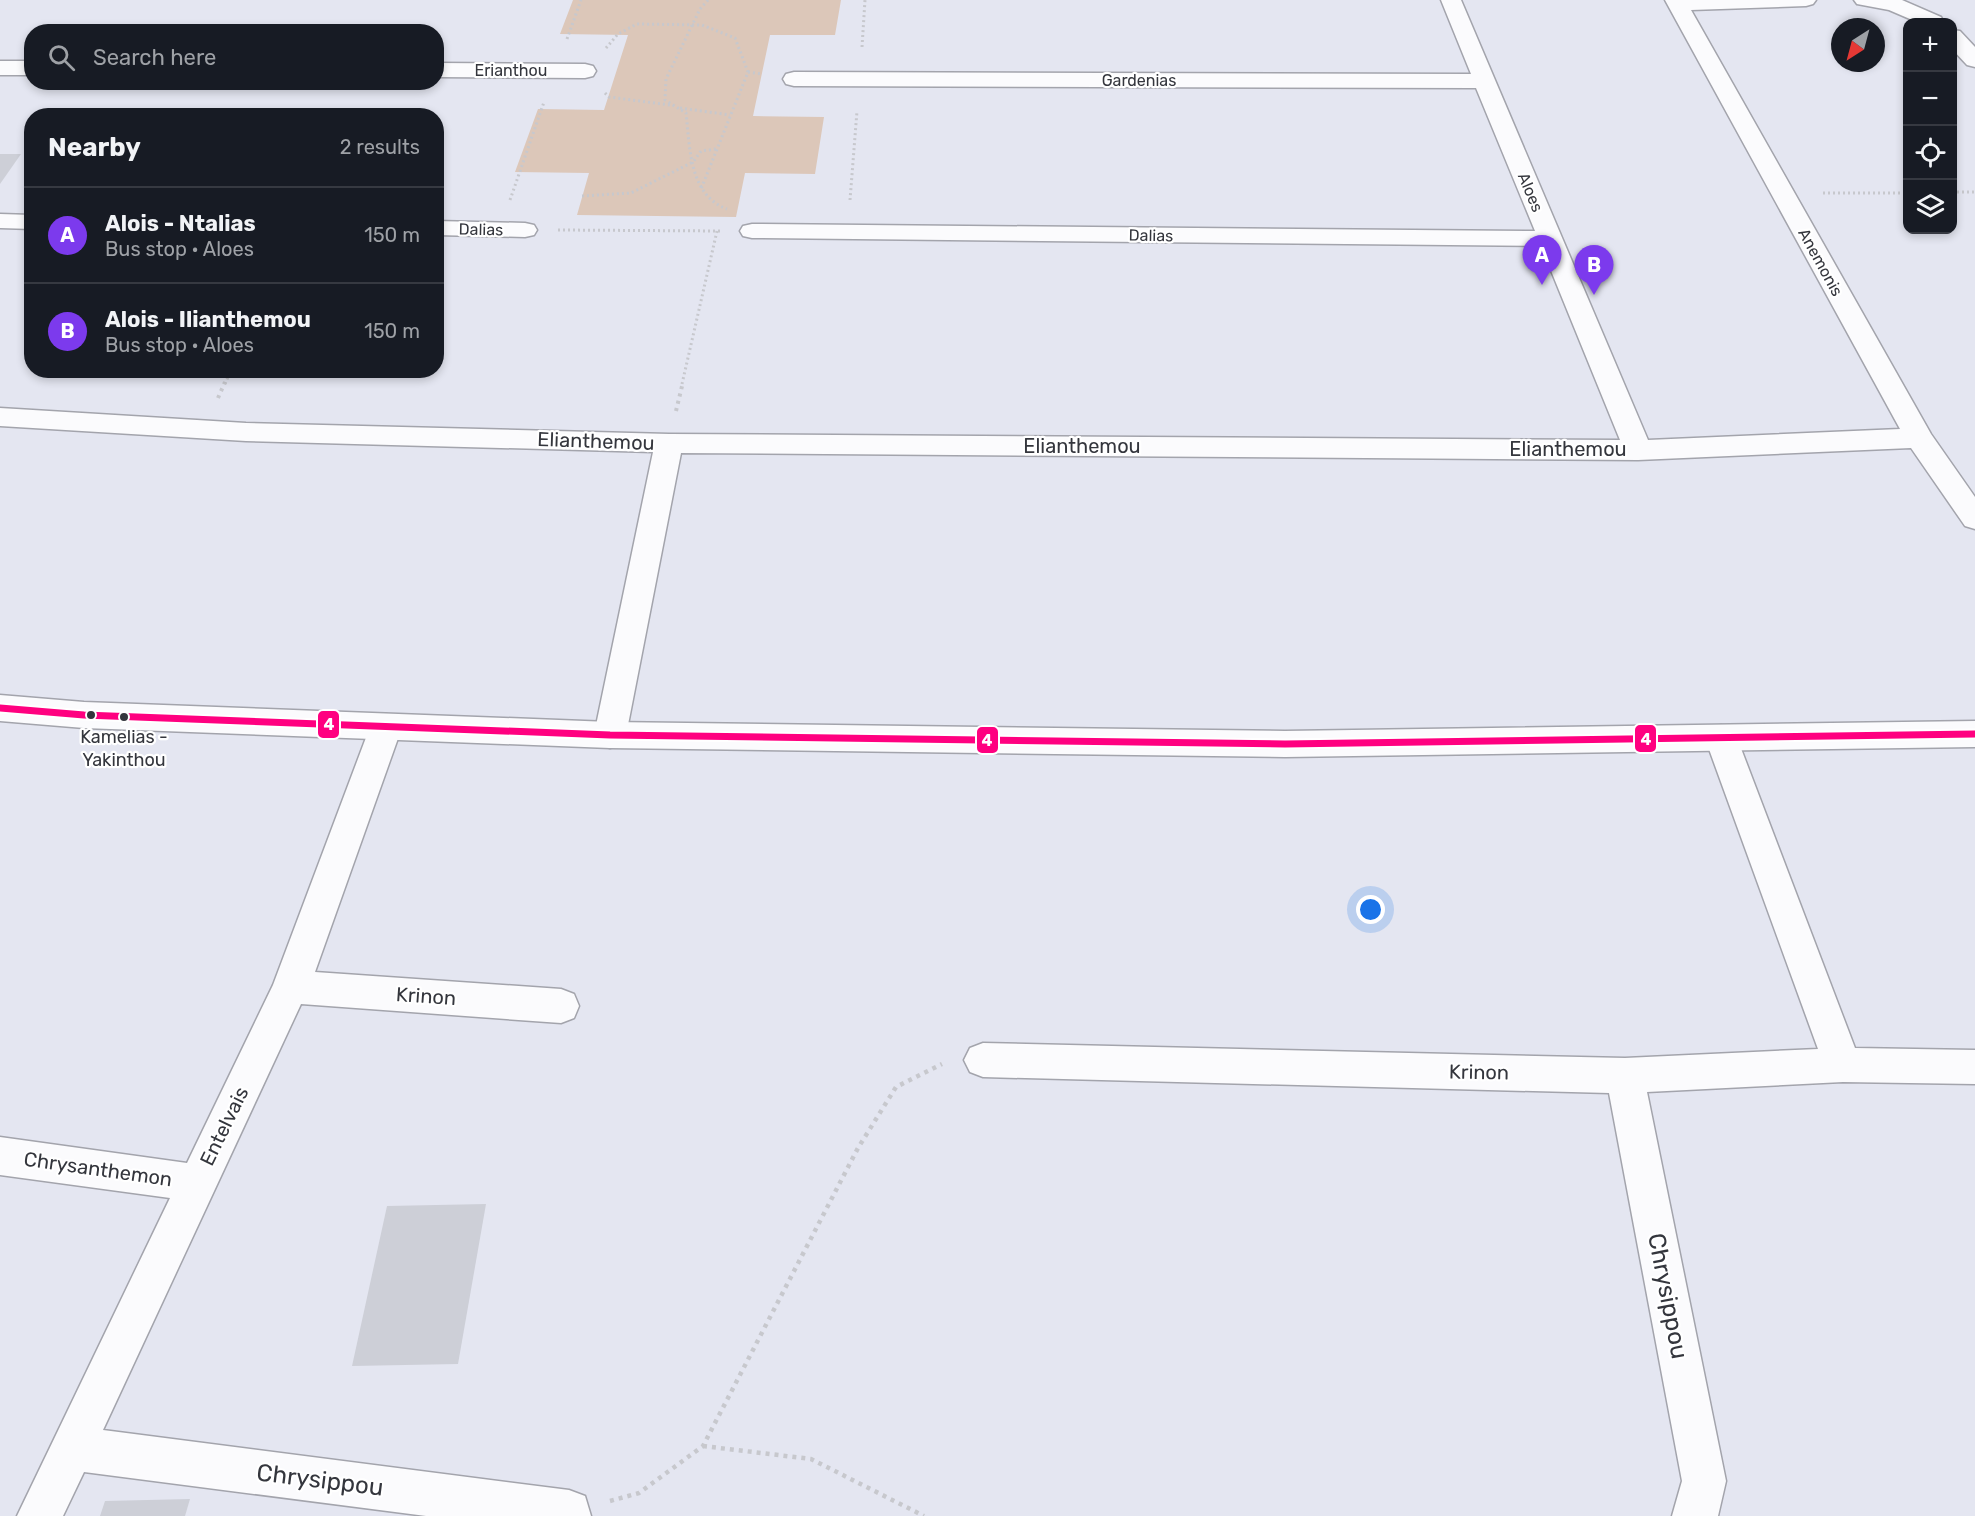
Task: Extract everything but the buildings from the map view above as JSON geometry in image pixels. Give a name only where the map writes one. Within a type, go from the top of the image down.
[{"type":"street","name":"Aloes","points":[[1451,0],[1638,450]]},
{"type":"street","points":[[1676,2],[1806,0]]},
{"type":"street","points":[[1864,0],[1894,4],[1924,18]]},
{"type":"street","name":"Anemonis","points":[[1676,2],[1918,438],[1975,519]]},
{"type":"street","points":[[1957,40],[1975,60]]},
{"type":"street","points":[[0,68],[24,68]]},
{"type":"street","name":"Erianthou","points":[[444,70],[585,71]]},
{"type":"street","name":"Gardenias","points":[[794,79],[1484,81]]},
{"type":"street","points":[[0,221],[24,222]]},
{"type":"street","name":"Dalias","points":[[444,228],[525,230]]},
{"type":"street","name":"Dalias","points":[[747,231],[1550,239]]},
{"type":"street","name":"Elianthemou","points":[[0,417],[246,432],[669,443],[1638,450],[1918,438]]},
{"type":"street","points":[[610,735],[669,443]]},
{"type":"street","points":[[0,708],[95,715],[610,735],[1285,744],[1975,734]]},
{"type":"street","name":"Entelvais","points":[[40,1516],[291,987],[386,727]]},
{"type":"street","points":[[1721,738],[1843,1065]]},
{"type":"street","name":"Krinon","points":[[291,987],[561,1006]]},
{"type":"street","name":"Krinon","points":[[983,1060],[1625,1076],[1843,1065],[1975,1067]]},
{"type":"street","name":"Chrysippou","points":[[1625,1076],[1704,1481],[1695,1516]]},
{"type":"street","name":"Chrysanthemon","points":[[0,1156],[197,1183]]},
{"type":"street","name":"Chrysippou","points":[[72,1448],[568,1514]]},
{"type":"path","points":[[500,229],[581,0]]},
{"type":"path","points":[[670,105],[665,100],[666,79],[692,25],[708,0]]},
{"type":"path","points":[[848,232],[865,0]]},
{"type":"path","points":[[701,189],[748,72],[735,38],[702,25],[637,24],[618,34],[585,71],[609,97],[730,115]]},
{"type":"path","points":[[525,230],[747,231],[747,212],[718,208],[696,183],[686,113],[681,108]]},
{"type":"path","points":[[582,196],[630,193],[693,162],[701,151],[716,149]]},
{"type":"path","points":[[1957,192],[1975,192]]},
{"type":"path","points":[[1783,193],[1903,193]]},
{"type":"path","points":[[669,443],[717,231]]},
{"type":"path","points":[[568,1514],[639,1493],[703,1446],[858,1148],[896,1087],[936,1065],[983,1060]]},
{"type":"path","points":[[703,1446],[811,1459],[924,1516]]},
{"type":"shaded area","points":[[573,0],[841,0],[835,35],[770,35],[753,116],[824,117],[815,174],[745,173],[736,217],[577,215],[589,173],[515,172],[538,109],[604,110],[628,35],[560,34]]},
{"type":"transit line","name":"4","points":[[0,708],[84,715],[610,735],[1285,744],[1975,734]]},
{"type":"place","name":"Alois - Ntalias","points":[[1542,285]]},
{"type":"place","name":"Alois - Ilianthemou","points":[[1594,295]]},
{"type":"place","name":"Kamelias - Yakinthou","points":[[124,717]]}]
